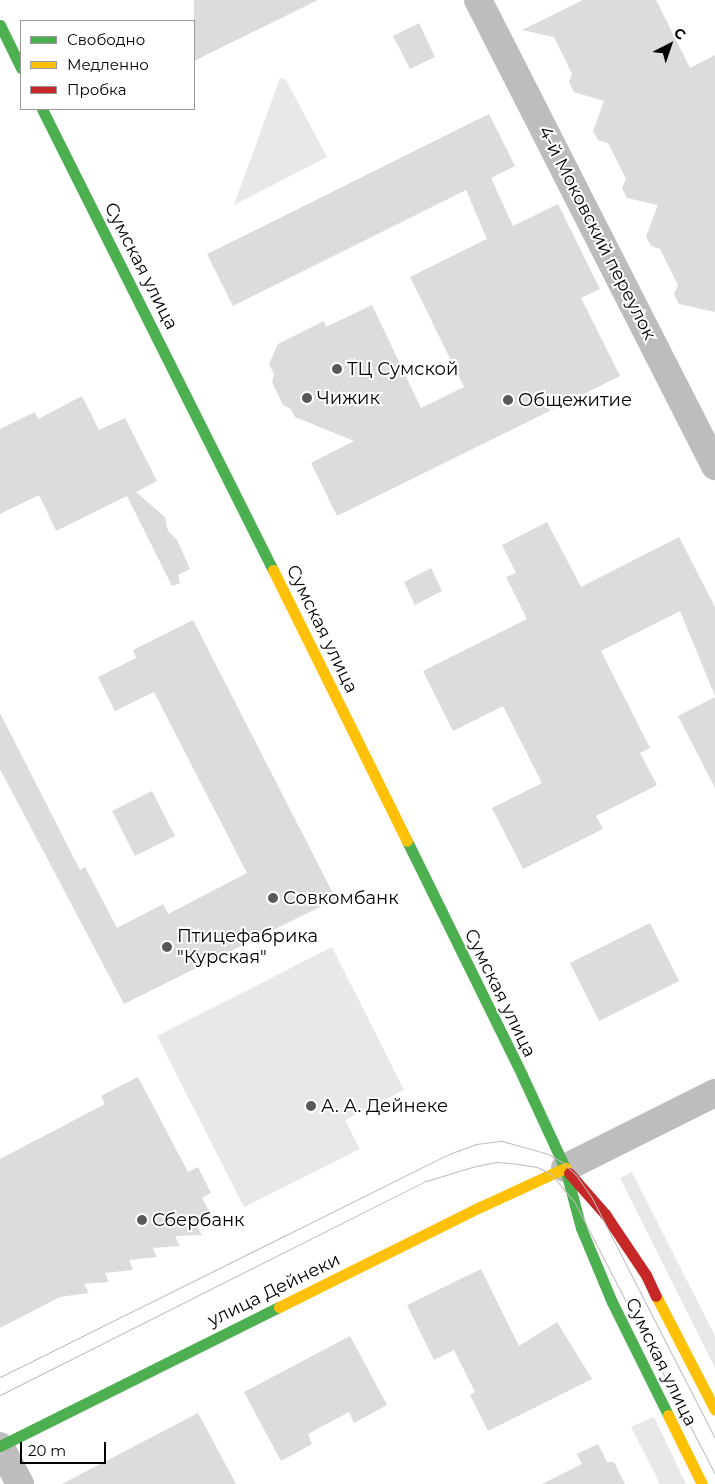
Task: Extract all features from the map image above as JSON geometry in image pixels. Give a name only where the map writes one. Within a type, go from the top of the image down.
[{"type":"main road","points":[[0,25],[20,66]]},
{"type":"main road","name":"Сумская улица","points":[[43,110],[228,477],[522,1075],[565,1168],[581,1228],[612,1302],[702,1484]]},
{"type":"main road","name":"Сумская улица","points":[[565,1168],[606,1214],[646,1275],[715,1410]]},
{"type":"main road","name":"улица Дейнеки","points":[[0,1446],[480,1207],[565,1168]]},
{"type":"street","name":"4-й Моковский переулок","points":[[478,0],[715,466]]},
{"type":"street","points":[[565,1168],[715,1093]]},
{"type":"street","points":[[0,1446],[20,1484]]},
{"type":"shaded area","points":[[280,78],[286,80],[327,157],[234,205]]},
{"type":"shaded area","points":[[332,947],[404,1090],[345,1120],[360,1149],[244,1207],[157,1036]]},
{"type":"shaded area","points":[[632,1172],[715,1336],[715,1368],[620,1178]]},
{"type":"shaded area","points":[[654,1417],[686,1484],[660,1484],[631,1427]]},
{"type":"building","points":[[194,0],[318,0],[195,61]]},
{"type":"building","points":[[583,0],[656,0],[690,68],[715,55],[715,312],[679,304],[674,294],[678,285],[660,249],[651,246],[646,237],[658,205],[627,198],[622,188],[626,179],[608,143],[598,140],[593,131],[604,101],[574,92],[569,82],[572,74],[554,37],[522,30]]},
{"type":"building","points":[[419,23],[435,57],[410,69],[393,36]]},
{"type":"building","points":[[489,114],[515,166],[491,178],[513,226],[558,204],[600,289],[581,298],[620,376],[337,516],[311,463],[354,441],[295,417],[290,408],[283,405],[272,382],[274,374],[269,364],[278,344],[324,321],[326,327],[372,305],[421,408],[464,387],[410,277],[487,239],[466,190],[233,306],[207,254]]},
{"type":"building","points":[[82,396],[99,430],[125,418],[157,481],[136,492],[165,517],[168,531],[177,540],[190,569],[178,575],[180,583],[172,586],[127,496],[56,531],[39,495],[0,514],[0,429],[35,412],[38,419]]},
{"type":"building","points":[[547,522],[581,587],[679,537],[715,607],[715,696],[680,611],[601,651],[650,748],[640,753],[657,785],[596,816],[603,829],[523,869],[492,808],[542,783],[503,706],[453,731],[423,671],[527,619],[506,577],[516,573],[502,545]]},
{"type":"building","points":[[431,568],[442,591],[415,605],[404,582]]},
{"type":"building","points":[[193,620],[336,899],[124,1004],[0,769],[0,713],[80,870],[85,867],[117,928],[163,904],[168,914],[247,873],[154,692],[115,711],[98,677],[136,658],[133,650]]},
{"type":"building","points":[[715,697],[715,788],[678,716]]},
{"type":"building","points":[[152,791],[175,836],[135,856],[112,811]]},
{"type":"building","points":[[650,923],[679,981],[599,1021],[570,963]]},
{"type":"building","points":[[138,1077],[188,1172],[198,1167],[211,1193],[202,1198],[212,1217],[196,1225],[202,1235],[175,1236],[180,1246],[153,1248],[157,1257],[129,1260],[133,1270],[105,1273],[109,1282],[84,1284],[89,1293],[60,1297],[0,1328],[0,1159],[105,1104],[101,1096]]},
{"type":"building","points":[[481,1269],[519,1346],[557,1322],[592,1379],[488,1431],[470,1395],[475,1392],[454,1350],[434,1360],[407,1305]]},
{"type":"building","points":[[350,1336],[387,1405],[354,1423],[349,1412],[308,1434],[312,1444],[281,1461],[244,1392]]},
{"type":"building","points":[[198,1413],[236,1484],[62,1484]]},
{"type":"building","points":[[598,1444],[607,1462],[614,1462],[625,1484],[542,1484],[582,1464],[577,1454]]},
{"type":"tram line","points":[[0,1377],[449,1154],[476,1144],[502,1141],[548,1154],[562,1162],[576,1175],[592,1198],[715,1438]]},
{"type":"tram line","points":[[0,1395],[426,1181],[476,1166],[497,1162],[518,1164],[537,1167],[551,1174],[574,1201],[715,1474]]},
{"type":"traffic: fast","points":[[0,25],[20,66]]},
{"type":"traffic: fast","points":[[43,110],[273,570]]},
{"type":"traffic: fast","points":[[407,841],[522,1075],[565,1168],[581,1228],[612,1302],[668,1415]]},
{"type":"traffic: fast","points":[[0,1446],[279,1307]]},
{"type":"traffic: slow","points":[[273,570],[407,841]]},
{"type":"traffic: slow","points":[[279,1307],[480,1207],[565,1168]]},
{"type":"traffic: slow","points":[[656,1296],[715,1410]]},
{"type":"traffic: slow","points":[[668,1415],[702,1484]]},
{"type":"traffic: jam","points":[[569,1173],[605,1214],[646,1275],[656,1296]]},
{"type":"place","name":"ТЦ Сумской","points":[[337,369]]},
{"type":"place","name":"Чижик","points":[[307,398]]},
{"type":"place","name":"Общежитие","points":[[508,400]]},
{"type":"place","name":"Совкомбанк","points":[[273,898]]},
{"type":"place","name":"Птицефабрика \"Курская\"","points":[[167,947]]},
{"type":"place","name":"А. А. Дейнеке","points":[[311,1106]]},
{"type":"place","name":"Сбербанк","points":[[142,1220]]}]
